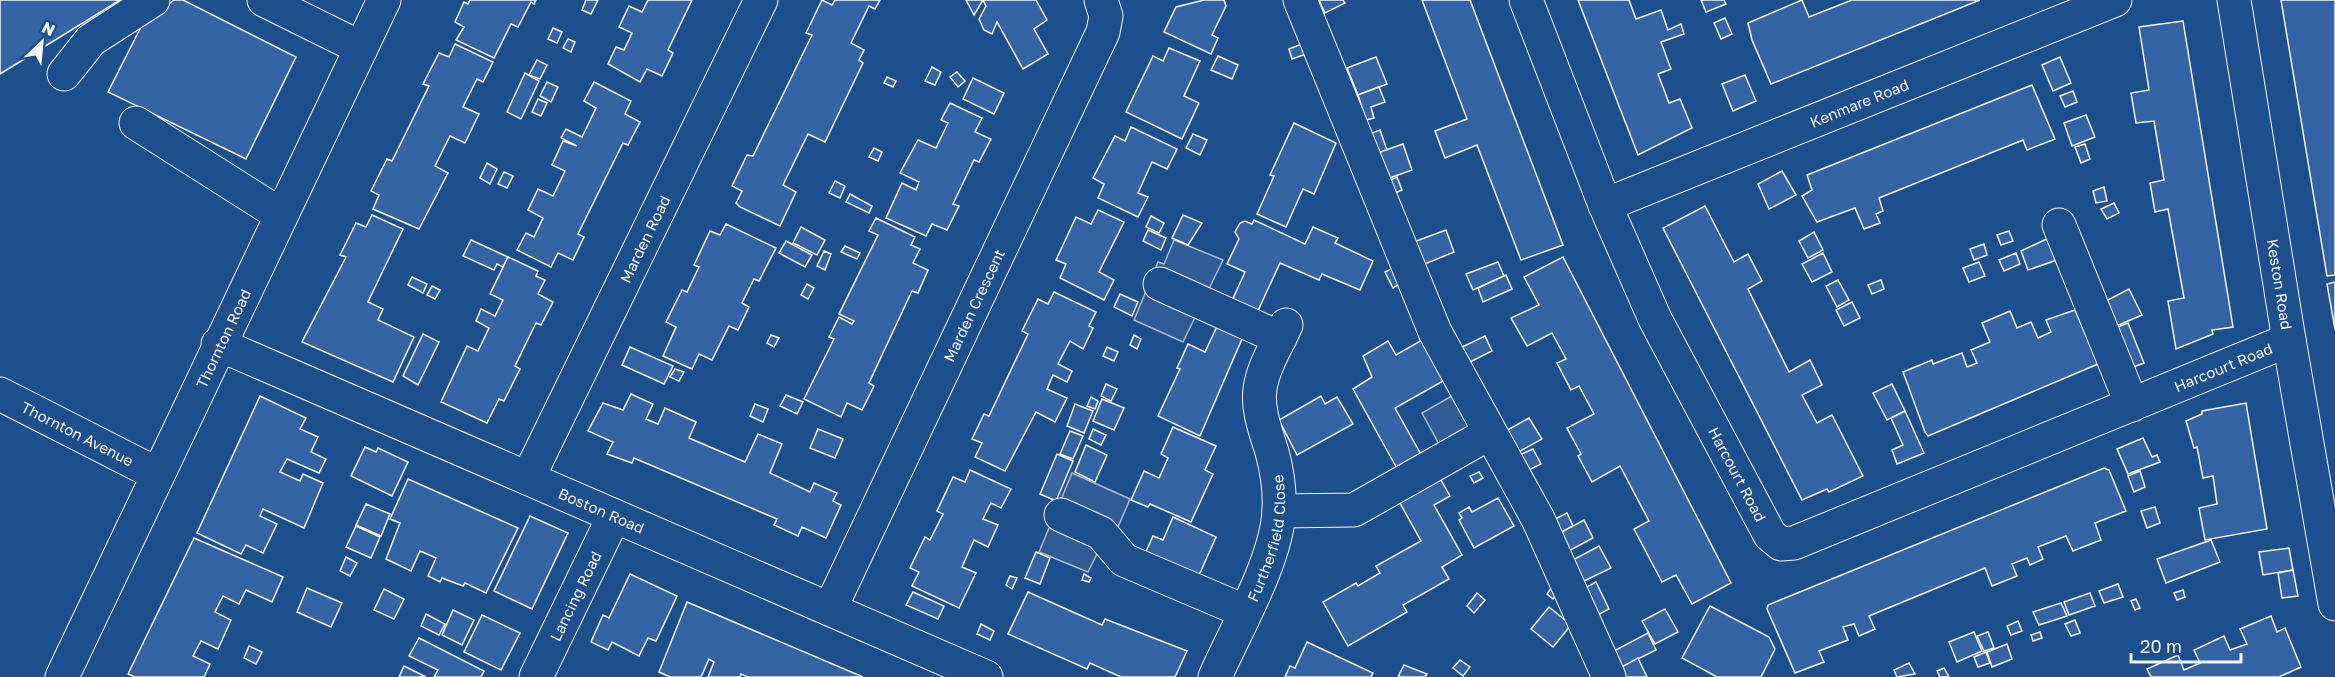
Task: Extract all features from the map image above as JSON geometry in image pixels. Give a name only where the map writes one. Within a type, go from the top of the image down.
[{"type":"main road","points":[[64,74],[91,40],[153,0]]},
{"type":"main road","points":[[264,0],[360,48]]},
{"type":"main road","name":"Thornton Road","points":[[62,677],[218,344],[384,0]]},
{"type":"main road","name":"Marden Road","points":[[528,478],[761,0]]},
{"type":"main road","name":"Marden Crescent","points":[[830,609],[1103,32],[1106,16],[1101,0]]},
{"type":"main road","points":[[1300,0],[1435,332],[1538,519],[1609,677]]},
{"type":"main road","name":"Harcourt Road","points":[[1526,0],[1605,205],[1655,319],[1770,535],[1781,544],[1794,543],[2289,340]]},
{"type":"main road","name":"Kenmare Road","points":[[1605,205],[2115,0]]},
{"type":"main road","name":"Keston Road","points":[[2234,0],[2289,340],[2335,604]]},
{"type":"main road","points":[[136,123],[280,215]]},
{"type":"main road","points":[[2059,225],[2132,405]]},
{"type":"main road","name":"Furtherfield Close","points":[[1160,284],[1283,332],[1259,392],[1263,423],[1276,472],[1279,511],[1269,556],[1215,677]]},
{"type":"main road","name":"Boston Road","points":[[218,344],[985,677]]},
{"type":"main road","name":"Thornton Avenue","points":[[0,394],[157,474]]},
{"type":"main road","points":[[1279,511],[1354,510],[1474,442]]},
{"type":"main road","points":[[1061,515],[1101,533],[1124,560],[1244,611]]},
{"type":"main road","name":"Lancing Road","points":[[536,677],[614,516]]},
{"type":"shaded area","points":[[1174,240],[1223,260],[1183,342],[1134,320],[1158,262],[1164,264]]},
{"type":"shaded area","points":[[1457,393],[1486,446],[1451,466],[1422,413]]},
{"type":"shaded area","points":[[1072,473],[1130,499],[1115,534],[1099,550],[1088,572],[1039,552]]},
{"type":"building","points":[[0,0],[120,0],[0,74]]},
{"type":"building","points":[[174,0],[183,0],[296,57],[246,159],[108,92],[142,25]]},
{"type":"building","points":[[470,0],[536,0],[534,4],[531,2],[518,27],[511,24],[494,58],[456,40],[464,27],[455,22],[464,2],[468,4]]},
{"type":"building","points":[[586,0],[598,0],[591,14],[582,10]]},
{"type":"building","points":[[648,0],[692,0],[668,50],[673,53],[662,76],[647,69],[640,82],[608,64],[616,47],[624,50],[632,33],[619,27],[629,6],[642,12]]},
{"type":"building","points":[[822,0],[832,5],[835,0],[880,0],[875,9],[869,6],[851,43],[864,50],[859,60],[863,63],[825,142],[808,134],[783,185],[796,192],[780,226],[740,207],[736,203],[742,191],[732,186],[747,155],[753,156],[812,35],[806,33]]},
{"type":"building","points":[[966,0],[983,0],[974,15]]},
{"type":"building","points":[[983,0],[1036,0],[1047,20],[1034,29],[1048,54],[1023,69],[997,22],[992,34],[984,30],[979,19],[986,6]]},
{"type":"building","points":[[1204,0],[1224,0],[1226,6],[1212,35],[1218,38],[1211,54],[1164,32],[1176,7]]},
{"type":"building","points":[[1319,0],[1343,0],[1345,3],[1325,13]]},
{"type":"building","points":[[1422,0],[1470,0],[1563,245],[1521,260],[1477,145],[1445,158],[1435,131],[1467,119]]},
{"type":"building","points":[[1578,0],[1629,0],[1636,19],[1661,10],[1668,30],[1681,24],[1684,34],[1661,42],[1671,69],[1658,74],[1669,103],[1680,99],[1692,128],[1638,155]]},
{"type":"building","points":[[1701,0],[1724,0],[1726,4],[1706,12]]},
{"type":"building","points":[[1802,0],[1809,17],[1852,0],[1980,0],[1771,84],[1752,40],[1748,23]]},
{"type":"building","points":[[2281,0],[2335,0],[2335,275],[2327,276]]},
{"type":"building","points":[[1725,18],[1732,34],[1721,39],[1714,23]]},
{"type":"building","points":[[2183,21],[2233,327],[2212,330],[2213,334],[2176,349],[2168,301],[2184,298],[2168,209],[2155,212],[2150,183],[2164,180],[2154,121],[2136,123],[2131,93],[2149,90],[2139,27]]},
{"type":"building","points":[[553,28],[562,32],[557,43],[548,39]]},
{"type":"building","points":[[568,39],[575,42],[571,52],[563,48]]},
{"type":"building","points":[[455,44],[493,62],[483,82],[477,79],[463,107],[479,114],[465,143],[450,136],[435,166],[448,173],[419,229],[373,209],[379,195],[371,191],[387,159],[392,161],[429,86],[423,84],[439,53],[449,57]]},
{"type":"building","points":[[1302,44],[1306,54],[1292,59],[1289,49]]},
{"type":"building","points":[[1169,48],[1200,61],[1184,96],[1199,103],[1182,139],[1126,112],[1153,56],[1163,61]]},
{"type":"building","points":[[1218,56],[1238,65],[1232,79],[1211,70]]},
{"type":"building","points":[[1376,57],[1387,84],[1358,95],[1347,68]]},
{"type":"building","points":[[2060,57],[2071,83],[2053,91],[2042,65]]},
{"type":"building","points":[[537,60],[547,65],[540,79],[529,75]]},
{"type":"building","points":[[932,67],[941,72],[935,85],[925,81]]},
{"type":"building","points":[[957,72],[965,81],[958,87],[950,77]]},
{"type":"building","points":[[525,73],[539,81],[521,119],[507,112]]},
{"type":"building","points":[[1745,75],[1756,101],[1733,111],[1722,84]]},
{"type":"building","points":[[887,77],[896,81],[893,87],[884,83]]},
{"type":"building","points":[[973,78],[1004,93],[994,114],[963,99]]},
{"type":"building","points":[[547,82],[558,87],[551,102],[540,96]]},
{"type":"building","points":[[594,82],[631,101],[625,114],[640,122],[628,145],[623,143],[578,234],[584,237],[573,260],[558,253],[551,267],[517,250],[526,233],[534,237],[543,218],[528,210],[538,189],[553,196],[565,171],[552,165],[563,141],[577,146],[561,138],[566,129],[582,137],[596,108],[584,101]]},
{"type":"building","points":[[2032,85],[2055,139],[2027,150],[2023,140],[1879,198],[1883,211],[1876,214],[1880,223],[1864,229],[1855,208],[1817,222],[1802,196],[1812,190],[1807,175]]},
{"type":"building","points":[[1379,87],[1385,102],[1371,107],[1374,118],[1366,120],[1358,95]]},
{"type":"building","points":[[2073,91],[2077,102],[2065,107],[2060,96]]},
{"type":"building","points":[[538,99],[547,103],[541,116],[532,112]]},
{"type":"building","points":[[950,103],[982,118],[975,132],[991,139],[979,162],[974,160],[953,204],[959,206],[947,230],[932,224],[926,236],[886,218],[902,183],[916,190],[919,182],[900,173],[918,140],[936,148],[948,123],[941,120]]},
{"type":"building","points":[[2086,115],[2095,137],[2072,146],[2064,123]]},
{"type":"building","points":[[1294,123],[1336,143],[1314,194],[1303,189],[1286,227],[1257,214],[1274,176],[1270,175]]},
{"type":"building","points":[[1131,127],[1177,149],[1167,169],[1152,162],[1138,193],[1148,197],[1138,217],[1098,198],[1104,184],[1093,178],[1115,136],[1125,141]]},
{"type":"building","points":[[1380,130],[1387,150],[1375,154],[1367,135]]},
{"type":"building","points":[[1193,134],[1207,140],[1200,155],[1186,148]]},
{"type":"building","points":[[1403,144],[1412,170],[1384,180],[1375,154]]},
{"type":"building","points":[[2085,144],[2090,159],[2081,163],[2075,147]]},
{"type":"building","points":[[874,148],[882,152],[878,161],[869,157]]},
{"type":"building","points":[[487,163],[497,169],[490,184],[480,178]]},
{"type":"building","points":[[1782,171],[1796,195],[1769,209],[1758,184]]},
{"type":"building","points":[[504,172],[513,176],[507,188],[498,184]]},
{"type":"building","points":[[1397,177],[1402,190],[1390,195],[1384,183]]},
{"type":"building","points":[[835,181],[845,186],[840,198],[829,193]]},
{"type":"building","points":[[2104,187],[2107,201],[2096,203],[2093,191]]},
{"type":"building","points":[[850,194],[872,206],[869,213],[846,202]]},
{"type":"building","points":[[2114,203],[2119,213],[2107,219],[2101,209]]},
{"type":"building","points":[[1705,206],[1734,262],[1748,254],[1762,281],[1748,289],[1789,372],[1810,360],[1822,385],[1802,395],[1817,423],[1832,415],[1863,476],[1829,492],[1827,489],[1802,500],[1663,228]]},
{"type":"building","points":[[1098,210],[1124,222],[1099,272],[1114,280],[1104,300],[1060,278],[1066,264],[1056,260],[1076,217],[1091,224]]},
{"type":"building","points":[[372,215],[403,229],[368,302],[383,309],[378,320],[414,337],[393,382],[302,342],[346,257],[340,255],[356,223],[366,227]]},
{"type":"building","points":[[1183,215],[1202,223],[1188,245],[1172,238]]},
{"type":"building","points":[[1151,216],[1164,223],[1159,233],[1146,227]]},
{"type":"building","points":[[876,218],[915,237],[911,245],[920,249],[913,263],[928,270],[918,293],[912,291],[869,383],[874,386],[862,410],[847,403],[841,417],[804,399],[834,339],[829,337],[839,317],[852,324],[854,321],[839,314],[878,235],[869,231]]},
{"type":"building","points":[[1254,220],[1305,244],[1313,227],[1338,238],[1335,243],[1373,261],[1360,290],[1322,274],[1319,280],[1280,263],[1256,315],[1231,303],[1245,272],[1227,264],[1239,239],[1235,232],[1240,223],[1245,221],[1252,224]]},
{"type":"building","points":[[726,224],[776,248],[759,281],[754,279],[742,303],[749,307],[738,330],[729,326],[712,360],[699,354],[692,369],[663,356],[676,327],[666,322],[682,290],[687,292],[699,267],[694,265],[710,231],[720,235]]},
{"type":"building","points":[[801,227],[825,240],[817,255],[793,243]]},
{"type":"building","points":[[1148,230],[1166,238],[1161,250],[1143,241]]},
{"type":"building","points":[[1446,230],[1454,252],[1420,266],[1411,243]]},
{"type":"building","points":[[2009,231],[2013,241],[2001,245],[1997,235]]},
{"type":"building","points":[[1814,232],[1823,250],[1808,258],[1799,241]]},
{"type":"building","points":[[2055,235],[2063,258],[2028,270],[2021,251]]},
{"type":"building","points":[[471,240],[508,257],[503,267],[497,264],[494,270],[463,256]]},
{"type":"building","points":[[786,241],[812,255],[805,267],[779,253]]},
{"type":"building","points":[[1984,244],[1987,255],[1974,260],[1970,249]]},
{"type":"building","points":[[845,246],[860,253],[857,259],[841,252]]},
{"type":"building","points":[[824,251],[831,254],[825,270],[817,266]]},
{"type":"building","points":[[1823,253],[1832,272],[1812,282],[1802,264]]},
{"type":"building","points":[[2016,253],[2020,264],[2004,271],[1999,260]]},
{"type":"building","points":[[508,257],[538,271],[536,276],[545,280],[538,294],[553,302],[541,325],[536,323],[515,366],[520,369],[504,401],[499,399],[487,423],[441,402],[467,346],[478,351],[489,328],[476,321],[481,309],[495,316],[503,300],[490,294]]},
{"type":"building","points":[[1563,257],[1731,583],[1692,604],[1676,575],[1662,582],[1634,529],[1649,521],[1620,466],[1592,482],[1578,456],[1581,454],[1567,428],[1594,414],[1579,386],[1571,390],[1557,363],[1566,359],[1552,333],[1527,346],[1511,318],[1539,305],[1524,277]]},
{"type":"building","points":[[1498,262],[1504,276],[1473,290],[1466,274]]},
{"type":"building","points":[[1979,262],[1985,276],[1969,282],[1963,268]]},
{"type":"building","points":[[1393,268],[1403,282],[1393,288],[1385,272]]},
{"type":"building","points":[[1506,275],[1512,289],[1483,302],[1478,288]]},
{"type":"building","points":[[412,277],[427,284],[423,293],[408,285]]},
{"type":"building","points":[[1838,280],[1849,300],[1837,307],[1826,286]]},
{"type":"building","points":[[1881,280],[1884,289],[1872,294],[1868,285]]},
{"type":"building","points":[[2335,282],[2335,329],[2327,284]]},
{"type":"building","points":[[807,284],[814,288],[808,299],[801,295]]},
{"type":"building","points":[[432,286],[440,290],[435,299],[427,295]]},
{"type":"building","points":[[2129,289],[2142,315],[2114,327],[2102,303]]},
{"type":"building","points":[[1054,292],[1096,312],[1089,326],[1093,328],[1083,349],[1070,341],[1058,364],[1072,371],[1067,382],[1053,375],[1047,389],[1067,398],[1055,422],[1036,412],[1005,471],[975,457],[982,443],[972,439],[984,414],[989,416],[1028,334],[1022,331],[1038,299],[1048,304]]},
{"type":"building","points":[[1120,294],[1138,302],[1132,316],[1114,307]]},
{"type":"building","points":[[1852,302],[1860,318],[1844,326],[1836,310]]},
{"type":"building","points":[[2075,310],[2098,364],[1928,436],[1903,372],[1932,360],[1933,364],[1962,353],[1967,367],[1977,363],[1971,350],[1990,342],[1982,323],[2010,311],[2017,328],[2031,322],[2038,338],[2051,332],[2046,320]]},
{"type":"building","points":[[1220,320],[1245,332],[1200,436],[1158,416],[1180,369],[1177,368],[1188,344],[1205,352]]},
{"type":"building","points":[[2128,323],[2144,363],[2123,371],[2107,331]]},
{"type":"building","points":[[423,334],[439,342],[418,385],[403,376]]},
{"type":"building","points":[[771,335],[779,338],[774,347],[767,343]]},
{"type":"building","points":[[1134,335],[1141,339],[1137,349],[1130,345]]},
{"type":"building","points":[[1485,336],[1492,351],[1468,363],[1460,348]]},
{"type":"building","points":[[1422,340],[1445,380],[1395,408],[1423,458],[1399,472],[1353,389],[1372,377],[1363,356],[1388,341],[1396,355]]},
{"type":"building","points":[[630,347],[673,366],[664,384],[622,365]]},
{"type":"building","points":[[1107,347],[1118,352],[1114,361],[1103,356]]},
{"type":"building","points":[[675,369],[684,372],[679,381],[670,377]]},
{"type":"building","points":[[1106,384],[1117,389],[1111,401],[1101,396]]},
{"type":"building","points":[[1892,384],[1905,411],[1887,420],[1873,393]]},
{"type":"building","points":[[631,394],[653,404],[646,419],[658,424],[665,408],[696,422],[689,438],[745,462],[758,434],[782,444],[770,473],[810,492],[814,483],[837,493],[833,501],[841,505],[826,538],[802,527],[798,536],[774,525],[777,519],[634,458],[632,463],[607,454],[613,442],[588,431],[603,403],[623,410]]},
{"type":"building","points":[[786,395],[803,402],[797,414],[780,406]]},
{"type":"building","points":[[260,396],[306,418],[300,429],[318,437],[311,452],[326,459],[319,473],[287,459],[280,472],[300,481],[303,474],[323,483],[304,528],[263,509],[260,516],[277,524],[263,553],[246,545],[241,554],[197,533]]},
{"type":"building","points":[[1321,396],[1325,404],[1337,397],[1353,424],[1297,455],[1279,420]]},
{"type":"building","points":[[1091,397],[1098,401],[1095,409],[1087,406]]},
{"type":"building","points":[[1102,399],[1124,408],[1114,430],[1093,421]]},
{"type":"building","points":[[2246,403],[2267,529],[2205,540],[2199,508],[2217,504],[2213,476],[2203,478],[2197,447],[2194,448],[2186,421],[2202,414],[2202,411]]},
{"type":"building","points":[[755,404],[768,409],[763,422],[750,416]]},
{"type":"building","points":[[1075,404],[1093,411],[1084,433],[1067,426]]},
{"type":"building","points":[[1905,411],[1924,453],[1897,464],[1892,450],[1903,445],[1891,418]]},
{"type":"building","points":[[1529,418],[1542,439],[1515,454],[1504,432]]},
{"type":"building","points":[[1173,427],[1216,446],[1205,470],[1213,474],[1191,522],[1150,504],[1148,507],[1131,500],[1144,471],[1159,478],[1168,458],[1161,454]]},
{"type":"building","points":[[818,429],[843,439],[835,458],[810,448]]},
{"type":"building","points":[[1093,429],[1106,435],[1101,445],[1089,439]]},
{"type":"building","points":[[1070,431],[1083,436],[1073,459],[1060,454]]},
{"type":"building","points":[[2143,438],[2152,457],[2157,455],[2160,462],[2128,474],[2117,449]]},
{"type":"building","points":[[1086,445],[1107,455],[1095,482],[1075,472]]},
{"type":"building","points":[[365,447],[376,452],[378,448],[408,462],[392,496],[351,476]]},
{"type":"building","points":[[1533,449],[1541,464],[1525,472],[1517,456]]},
{"type":"building","points":[[1057,454],[1073,461],[1056,501],[1040,494]]},
{"type":"building","points":[[2104,468],[2109,470],[2126,511],[2095,523],[2101,540],[2073,551],[2066,536],[2038,547],[2043,559],[2030,565],[2027,558],[2012,564],[2017,576],[1992,586],[1985,568],[1869,616],[1875,629],[1859,636],[1854,624],[1843,627],[1848,640],[1819,651],[1824,662],[1795,673],[1767,609],[1768,605]]},
{"type":"building","points":[[970,470],[1011,489],[1001,508],[991,503],[983,519],[998,525],[988,547],[974,540],[962,567],[976,573],[959,608],[912,586],[919,572],[910,568],[925,537],[930,540],[943,514],[937,511],[953,477],[965,482]]},
{"type":"building","points":[[2140,471],[2145,487],[2134,492],[2128,476]]},
{"type":"building","points":[[1479,472],[1483,478],[1474,483],[1470,476]]},
{"type":"building","points":[[1437,473],[1450,496],[1434,505],[1462,555],[1442,567],[1449,579],[1403,605],[1407,612],[1348,646],[1323,602],[1356,583],[1358,586],[1380,573],[1376,566],[1421,541],[1396,496]]},
{"type":"building","points":[[408,479],[518,528],[486,593],[465,583],[463,586],[442,578],[440,582],[428,576],[436,558],[420,551],[411,571],[386,559],[400,523],[390,519]]},
{"type":"building","points":[[1498,498],[1514,526],[1474,548],[1459,520],[1462,518],[1459,513],[1469,507],[1472,512]]},
{"type":"building","points":[[366,504],[390,514],[381,536],[356,525]]},
{"type":"building","points":[[2155,507],[2160,523],[2147,528],[2141,511]]},
{"type":"building","points":[[1567,513],[1573,526],[1558,534],[1551,521]]},
{"type":"building","points":[[530,516],[568,533],[532,609],[494,591]]},
{"type":"building","points":[[1173,517],[1216,537],[1196,582],[1144,556],[1153,536],[1163,540]]},
{"type":"building","points":[[1584,520],[1593,538],[1567,552],[1558,534]]},
{"type":"building","points":[[356,526],[380,537],[371,558],[346,547]]},
{"type":"building","points":[[194,538],[283,577],[272,602],[246,590],[239,604],[223,596],[215,612],[231,620],[218,649],[201,641],[193,656],[210,664],[204,677],[135,677],[128,674]]},
{"type":"building","points":[[2211,540],[2220,562],[2166,583],[2157,559]]},
{"type":"building","points":[[1599,546],[1611,568],[1580,583],[1569,562]]},
{"type":"building","points":[[2289,548],[2293,570],[2263,575],[2259,552]]},
{"type":"building","points":[[1036,552],[1050,558],[1040,584],[1025,578]]},
{"type":"building","points":[[346,557],[357,563],[350,576],[340,571]]},
{"type":"building","points":[[2293,570],[2298,596],[2282,598],[2278,573]]},
{"type":"building","points":[[630,574],[677,596],[656,641],[648,638],[639,656],[612,642],[608,650],[591,642],[603,615],[609,618]]},
{"type":"building","points":[[1084,574],[1091,578],[1089,582],[1082,580]]},
{"type":"building","points":[[1010,576],[1017,578],[1012,589],[1006,585]]},
{"type":"building","points":[[1596,582],[1609,609],[1594,617],[1581,590]]},
{"type":"building","points":[[2118,584],[2123,597],[2104,603],[2099,591]]},
{"type":"building","points":[[1553,585],[1560,590],[1553,599],[1547,594]]},
{"type":"building","points":[[307,588],[342,603],[331,627],[297,612]]},
{"type":"building","points":[[384,589],[404,599],[394,619],[374,610]]},
{"type":"building","points":[[2183,590],[2185,597],[2177,600],[2174,593]]},
{"type":"building","points":[[913,592],[944,606],[938,619],[906,605]]},
{"type":"building","points":[[1028,592],[1102,625],[1105,619],[1187,651],[1175,677],[1121,677],[1090,663],[1087,669],[1008,634]]},
{"type":"building","points":[[1477,593],[1485,600],[1474,613],[1467,606]]},
{"type":"building","points":[[2090,593],[2095,606],[2069,615],[2064,602]]},
{"type":"building","points":[[2136,599],[2140,608],[2135,610],[2131,601]]},
{"type":"building","points":[[687,602],[863,677],[748,677],[741,674],[740,677],[708,677],[714,662],[709,659],[701,677],[670,677],[659,672]]},
{"type":"building","points":[[2061,603],[2067,616],[2039,625],[2033,612]]},
{"type":"building","points":[[1710,606],[1769,637],[1775,649],[1761,677],[1717,677],[1682,658]]},
{"type":"building","points":[[1549,607],[1571,625],[1553,647],[1531,629]]},
{"type":"building","points":[[1665,609],[1678,632],[1655,644],[1642,621]]},
{"type":"building","points":[[453,610],[474,620],[462,645],[442,635]]},
{"type":"building","points":[[426,614],[445,624],[439,635],[421,626]]},
{"type":"building","points":[[482,615],[520,633],[501,670],[464,652]]},
{"type":"building","points":[[2271,616],[2277,632],[2285,628],[2301,667],[2279,677],[2151,677],[2147,669],[2178,655],[2184,670],[2200,663],[2194,650],[2224,636],[2230,650],[2247,644],[2240,629]]},
{"type":"building","points":[[2075,620],[2080,633],[2071,636],[2065,624]]},
{"type":"building","points":[[2018,621],[2022,631],[2011,635],[2007,626]]},
{"type":"building","points":[[981,624],[994,631],[990,640],[977,634]]},
{"type":"building","points":[[1974,632],[1982,651],[1957,662],[1949,642]]},
{"type":"building","points":[[1988,632],[1994,648],[1984,651],[1977,636]]},
{"type":"building","points":[[2040,632],[2042,638],[2033,641],[2031,635]]},
{"type":"building","points":[[1648,633],[1656,650],[1618,669],[1612,652]]},
{"type":"building","points":[[419,638],[484,671],[481,677],[434,677],[438,670],[409,656]]},
{"type":"building","points":[[1307,642],[1373,673],[1371,677],[1285,677],[1290,666],[1295,668]]},
{"type":"building","points":[[2007,644],[2012,659],[1992,667],[1987,652]]},
{"type":"building","points":[[249,646],[262,652],[256,664],[244,658]]},
{"type":"building","points":[[1986,652],[1990,663],[1978,667],[1974,657]]},
{"type":"building","points":[[1638,658],[1647,677],[1622,677],[1618,669]]},
{"type":"building","points":[[1460,660],[1470,667],[1463,676],[1453,668]]},
{"type":"building","points":[[1909,663],[1915,674],[1897,677],[1894,670]]},
{"type":"building","points":[[1404,665],[1427,674],[1425,677],[1398,677]]},
{"type":"building","points":[[404,666],[426,677],[399,677]]},
{"type":"building","points":[[1944,668],[1949,677],[1940,677],[1937,671]]}]
